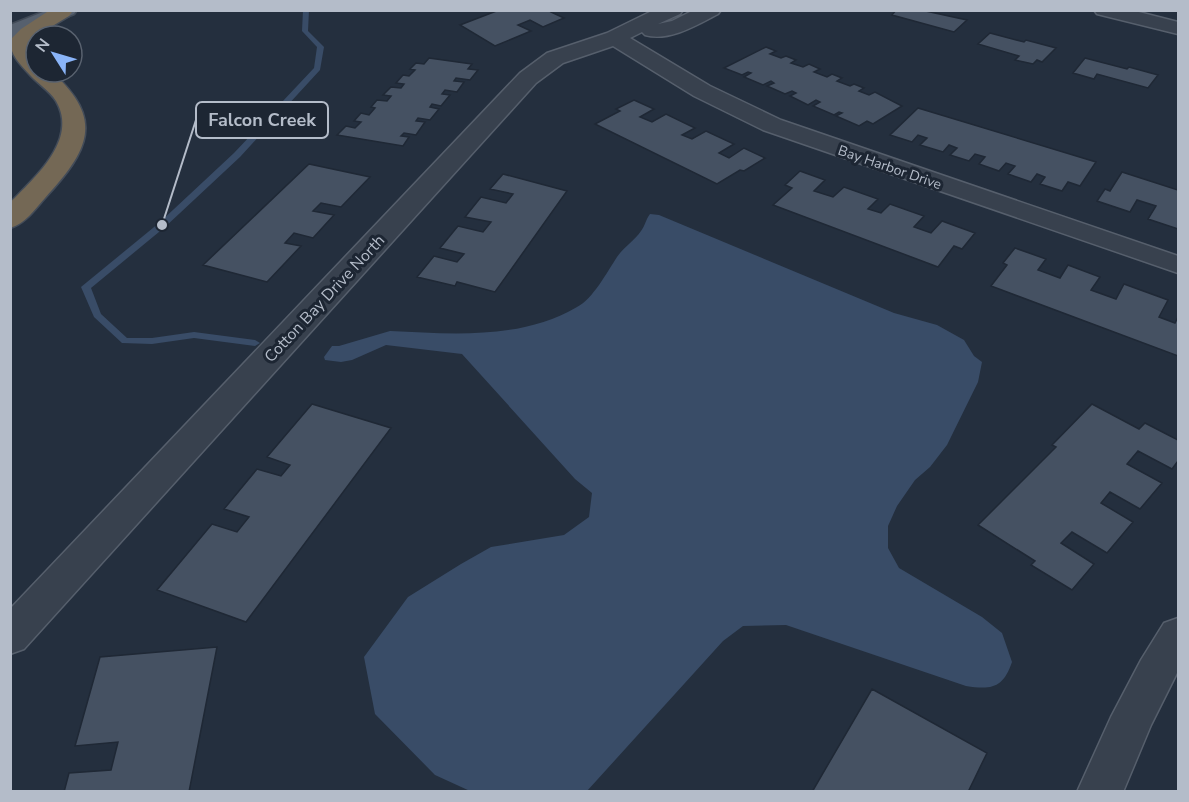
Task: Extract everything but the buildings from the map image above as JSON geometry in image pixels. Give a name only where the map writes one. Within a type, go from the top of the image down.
[{"type":"highway","points":[[43,24],[65,11]]},
{"type":"highway","points":[[24,38],[20,43],[24,54]]},
{"type":"highway","points":[[10,220],[61,162],[73,136],[72,114],[68,102],[52,84]]},
{"type":"main road","points":[[10,13],[17,10]]},
{"type":"main road","points":[[10,33],[65,11]]},
{"type":"street","name":"Cotton Bay Drive North","points":[[10,638],[528,78],[555,58],[615,38],[646,21],[673,10]]},
{"type":"street","points":[[615,38],[678,26],[711,10]]},
{"type":"street","points":[[1104,10],[1179,28]]},
{"type":"street","name":"Bay Harbor Drive","points":[[615,38],[702,91],[772,125],[1179,265]]},
{"type":"street","points":[[1100,792],[1125,730],[1156,670],[1179,634]]},
{"type":"water","points":[[650,214],[659,215],[894,313],[937,325],[964,340],[974,356],[982,362],[978,382],[947,445],[930,467],[915,480],[897,506],[888,526],[888,548],[899,568],[982,617],[1002,633],[1012,662],[1005,677],[995,685],[983,688],[966,686],[786,625],[743,626],[723,641],[587,791],[470,791],[435,775],[375,714],[364,657],[408,597],[491,547],[564,535],[589,517],[592,493],[575,479],[462,354],[386,345],[352,360],[341,362],[325,360],[324,357],[332,346],[390,331],[486,332],[510,330],[555,318],[589,298],[620,253],[641,231]]},
{"type":"waterway","points":[[255,343],[194,335],[152,341],[125,341],[97,315],[86,287],[162,225],[237,155],[317,68],[321,47],[305,31],[306,10]]},
{"type":"place","name":"Falcon Creek","points":[[162,225]]}]
